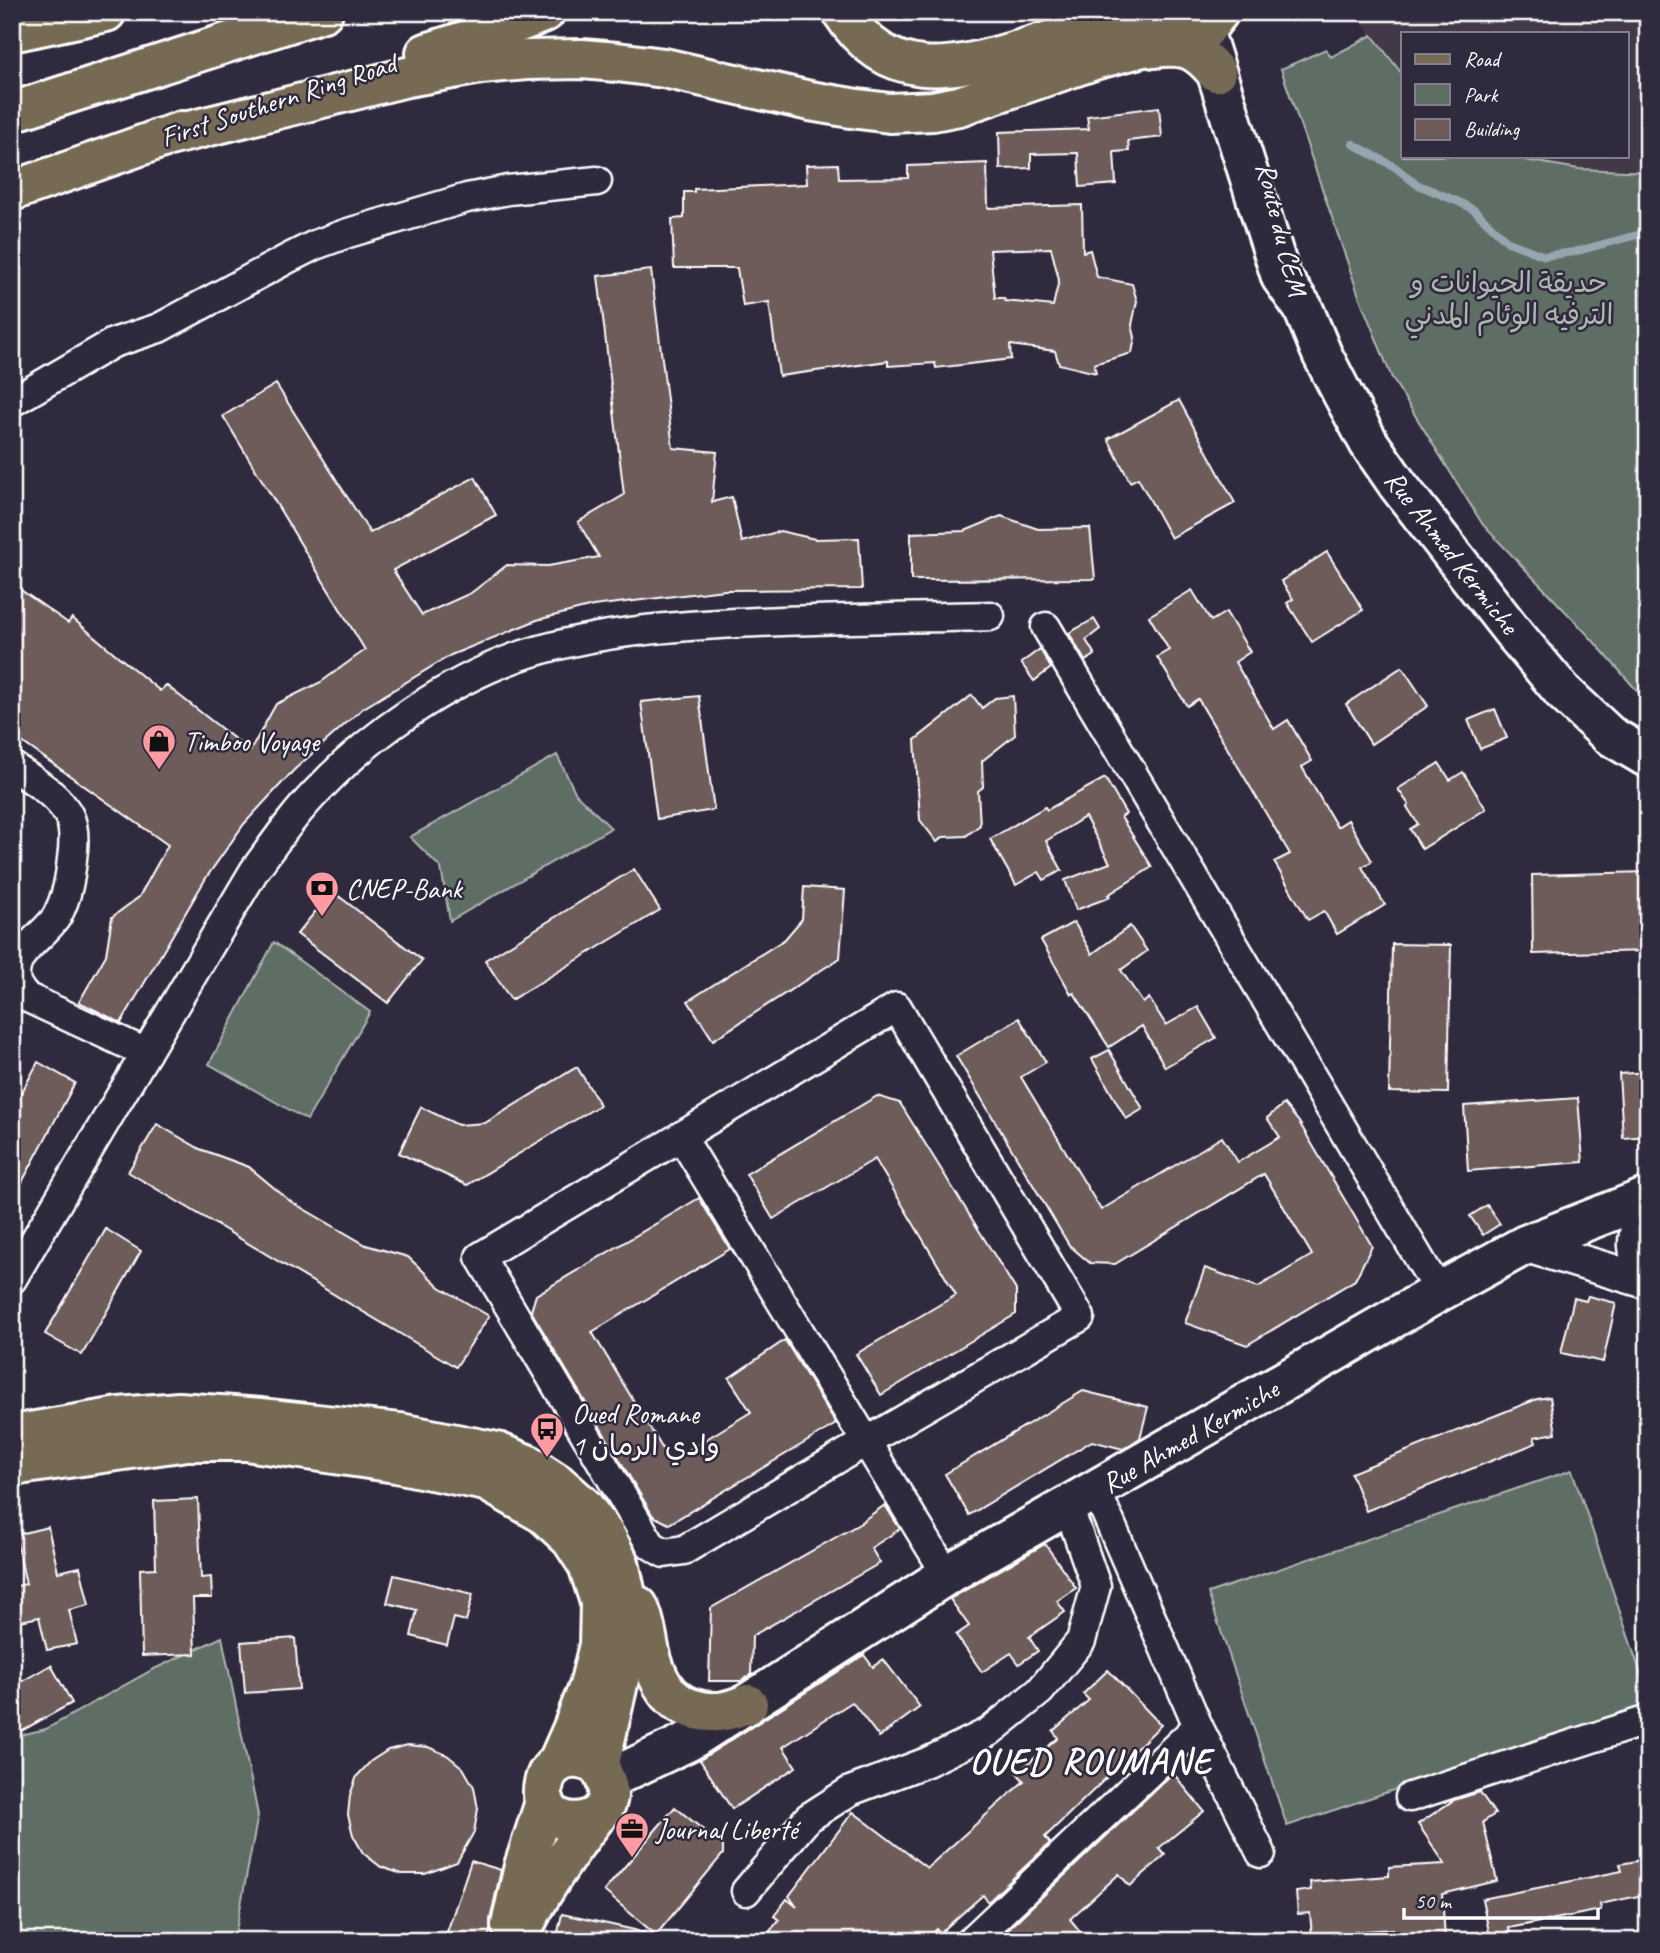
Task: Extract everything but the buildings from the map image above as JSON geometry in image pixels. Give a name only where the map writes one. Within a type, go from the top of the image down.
[{"type":"main road","points":[[12,32],[106,12]]},
{"type":"main road","points":[[12,111],[323,12]]},
{"type":"main road","name":"First Southern Ring Road","points":[[12,191],[157,139],[499,30],[545,12]]},
{"type":"main road","points":[[842,12],[867,43],[887,56],[909,65],[937,67],[976,63],[1144,12]]},
{"type":"main road","points":[[1060,38],[1100,19],[1108,12]]},
{"type":"main road","points":[[157,139],[407,76],[516,61],[617,61],[664,68],[810,101],[890,113],[933,111],[959,106],[1210,17]]},
{"type":"main road","name":"Route du CEM","points":[[1210,17],[1216,72],[1280,277],[1303,308]]},
{"type":"main road","name":"Route du CEM","points":[[1210,17],[1296,260],[1303,308]]},
{"type":"main road","points":[[1094,60],[1149,49],[1182,46],[1204,58],[1216,72]]},
{"type":"main road","name":"Rue Ahmed Kermiche","points":[[1303,308],[1322,354],[1369,443],[1398,485],[1563,692],[1609,736],[1648,758]]},
{"type":"main road","name":"Rue Ahmed Kermiche","points":[[603,1774],[689,1741],[947,1575],[1439,1292],[1525,1245],[1646,1197]]},
{"type":"main road","points":[[12,1435],[119,1417],[179,1412],[400,1433],[497,1452],[539,1471],[584,1507],[606,1537],[619,1563],[625,1590],[627,1644],[603,1774],[608,1793],[605,1806],[555,1873],[517,1941]]},
{"type":"main road","points":[[12,1466],[187,1441],[246,1441],[396,1463],[485,1481],[544,1514],[571,1539],[588,1565],[600,1602],[599,1645],[589,1686],[557,1764]]},
{"type":"main road","points":[[625,1590],[637,1604],[644,1619],[649,1650],[668,1695],[680,1704],[718,1712],[748,1704]]},
{"type":"main road","points":[[596,1816],[577,1823],[558,1818],[545,1802],[544,1781],[549,1771],[567,1759],[590,1760],[603,1774]]},
{"type":"main road","points":[[509,1941],[524,1866],[545,1802]]},
{"type":"street","points":[[12,402],[113,344],[159,328],[315,245],[467,198],[508,190],[597,181]]},
{"type":"street","points":[[12,1279],[254,871],[285,828],[320,787],[392,725],[466,679],[516,658],[562,644],[615,633],[678,626],[805,620],[990,616]]},
{"type":"street","points":[[1046,627],[1439,1292]]},
{"type":"street","points":[[12,766],[53,795],[70,817],[74,841],[69,887],[56,917],[25,950],[17,963],[15,981],[24,996],[146,1053]]},
{"type":"street","points":[[897,1007],[1080,1317],[684,1550],[664,1553],[651,1545],[480,1257],[681,1136],[897,1007]]},
{"type":"street","points":[[681,1136],[947,1575]]},
{"type":"street","points":[[1646,1197],[1636,1235],[1635,1251],[1648,1280]]},
{"type":"street","points":[[1525,1245],[1648,1280]]},
{"type":"street","points":[[1082,1498],[1261,1853]]},
{"type":"street","points":[[746,1891],[808,1818],[850,1791],[926,1762],[989,1732],[1040,1691],[1081,1641],[1096,1586],[1082,1498]]},
{"type":"street","points":[[1410,1797],[1648,1720]]},
{"type":"street","points":[[971,1941],[1198,1726]]},
{"type":"shaded area","points":[[1353,12],[1648,12],[1648,172],[1579,169],[1520,158],[1628,158],[1628,32],[1401,32],[1401,72]]},
{"type":"green space","name":"حديقة الحيوانات و الترفيه الوئام المدني","points":[[1372,35],[1401,72],[1401,158],[1521,158],[1579,169],[1648,172],[1648,703],[1588,635],[1483,525],[1392,378],[1359,296],[1281,69],[1326,49],[1331,57]]},
{"type":"green space","points":[[557,755],[576,794],[611,828],[450,921],[441,868],[410,837]]},
{"type":"green space","points":[[274,942],[370,1012],[307,1120],[209,1064]]},
{"type":"green space","points":[[1572,1470],[1648,1695],[1648,1704],[1287,1826],[1208,1593]]},
{"type":"green space","points":[[222,1637],[258,1815],[234,1941],[12,1941],[12,1737],[46,1729],[152,1670]]},
{"type":"waterway","points":[[1353,144],[1395,167],[1416,184],[1474,210],[1508,242],[1545,256],[1574,252],[1648,232]]},
{"type":"place","name":"Timboo Voyage","points":[[159,771]]},
{"type":"place","name":"CNEP-Bank","points":[[322,918]]},
{"type":"place","name":"Oued Romane 1 وادي الرمان","points":[[547,1459]]},
{"type":"place","name":"Journal Liberté","points":[[632,1859]]},
{"type":"district","name":"OUED ROUMANE","points":[[1091,1761]]}]
